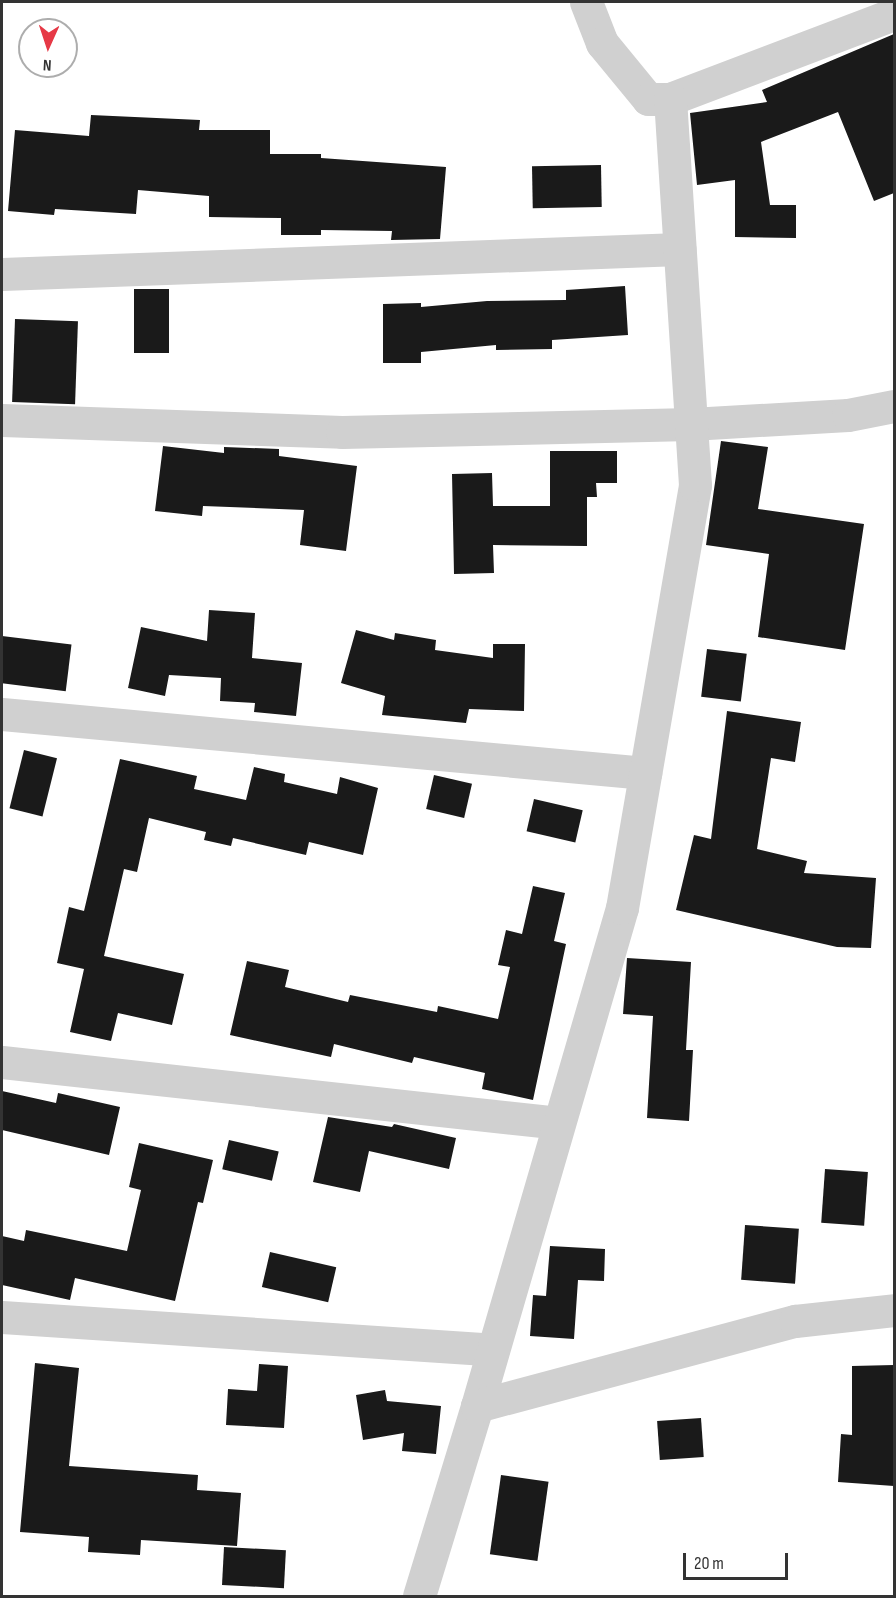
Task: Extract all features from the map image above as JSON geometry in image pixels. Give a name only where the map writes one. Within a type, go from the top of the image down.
[{"type":"street","points":[[586,2],[602,43],[648,99],[670,99],[894,14]]},
{"type":"street","points":[[419,1596],[494,1350],[622,908],[695,485],[670,99]]},
{"type":"street","points":[[2,274],[680,249]]},
{"type":"street","points":[[2,420],[342,432],[691,424],[848,415],[894,406]]},
{"type":"street","points":[[2,714],[645,773]]},
{"type":"street","points":[[2,1062],[560,1122]]},
{"type":"street","points":[[477,1406],[795,1321],[894,1310]]},
{"type":"street","points":[[2,1317],[494,1350]]},
{"type":"building","points":[[894,34],[894,193],[874,201],[838,112],[761,142],[770,205],[796,205],[796,238],[735,237],[735,180],[697,185],[690,113],[767,102],[762,90]]},
{"type":"building","points":[[91,115],[200,120],[199,130],[270,130],[270,154],[321,154],[321,158],[446,167],[440,239],[391,240],[392,231],[321,230],[321,235],[281,235],[281,218],[209,217],[209,196],[138,190],[136,214],[55,209],[54,215],[8,211],[15,130],[89,136]]},
{"type":"building","points":[[601,165],[602,207],[533,208],[532,166]]},
{"type":"building","points":[[625,286],[628,335],[552,340],[552,349],[496,350],[496,345],[421,352],[421,363],[383,363],[383,304],[421,303],[421,307],[487,301],[566,300],[566,290]]},
{"type":"building","points":[[134,289],[169,289],[169,353],[134,353]]},
{"type":"building","points":[[15,319],[78,321],[75,404],[12,402]]},
{"type":"building","points":[[721,441],[768,447],[758,509],[864,524],[845,650],[758,637],[769,554],[706,545]]},
{"type":"building","points":[[163,446],[224,453],[224,447],[279,449],[279,456],[357,466],[346,551],[300,545],[304,510],[203,506],[202,516],[155,511]]},
{"type":"building","points":[[550,451],[617,451],[617,483],[596,483],[597,497],[587,497],[587,546],[493,545],[494,573],[454,574],[452,474],[492,473],[493,506],[550,506]]},
{"type":"building","points":[[209,610],[255,613],[252,658],[302,663],[296,716],[254,712],[255,703],[220,701],[221,678],[169,675],[165,696],[128,688],[141,627],[207,641]]},
{"type":"building","points":[[356,630],[394,640],[395,633],[436,640],[435,650],[493,658],[493,644],[525,644],[524,711],[469,709],[466,723],[382,715],[385,696],[341,683]]},
{"type":"building","points":[[2,636],[71,645],[66,691],[2,683]]},
{"type":"building","points":[[707,649],[747,654],[741,702],[701,697]]},
{"type":"building","points":[[727,711],[801,722],[795,762],[771,758],[757,849],[807,861],[804,873],[876,878],[871,948],[837,947],[676,910],[694,835],[711,839]]},
{"type":"building","points":[[24,750],[57,758],[42,816],[9,808]]},
{"type":"building","points":[[120,759],[197,776],[194,789],[246,800],[254,767],[285,774],[284,782],[337,794],[340,777],[378,788],[363,855],[309,842],[306,855],[233,838],[231,846],[204,840],[206,832],[149,818],[137,872],[124,869],[104,956],[184,974],[172,1025],[118,1013],[111,1041],[70,1032],[84,969],[57,963],[69,907],[84,911]]},
{"type":"building","points":[[434,775],[472,784],[464,818],[426,809]]},
{"type":"building","points":[[534,799],[583,810],[575,842],[527,831]]},
{"type":"building","points":[[533,886],[565,893],[554,941],[566,944],[533,1100],[482,1089],[485,1073],[414,1057],[412,1063],[334,1044],[331,1057],[230,1035],[247,961],[289,970],[285,987],[348,1002],[350,995],[437,1012],[438,1006],[498,1019],[510,967],[498,965],[506,930],[522,934]]},
{"type":"building","points":[[627,958],[691,962],[686,1050],[693,1050],[689,1121],[647,1118],[653,1016],[623,1014]]},
{"type":"building","points":[[2,1091],[56,1103],[58,1093],[120,1107],[109,1155],[2,1130]]},
{"type":"building","points":[[328,1117],[392,1127],[394,1124],[456,1138],[449,1169],[369,1151],[360,1192],[313,1182]]},
{"type":"building","points":[[229,1140],[279,1151],[272,1181],[222,1169]]},
{"type":"building","points":[[139,1143],[213,1160],[203,1203],[198,1202],[175,1301],[75,1278],[70,1300],[2,1285],[2,1236],[24,1241],[26,1230],[127,1251],[141,1190],[129,1187]]},
{"type":"building","points":[[825,1169],[868,1172],[864,1226],[821,1223]]},
{"type":"building","points":[[745,1225],[799,1229],[795,1284],[741,1280]]},
{"type":"building","points":[[550,1246],[605,1249],[604,1281],[578,1280],[574,1339],[530,1336],[533,1295],[546,1296]]},
{"type":"building","points":[[270,1252],[336,1267],[328,1302],[262,1287]]},
{"type":"building","points":[[35,1363],[79,1368],[69,1466],[198,1475],[197,1490],[241,1493],[237,1546],[141,1540],[140,1555],[88,1552],[89,1537],[20,1532]]},
{"type":"building","points":[[259,1364],[288,1366],[284,1428],[226,1425],[228,1389],[257,1391]]},
{"type":"building","points":[[894,1365],[894,1486],[838,1482],[841,1434],[852,1435],[852,1366]]},
{"type":"building","points":[[385,1390],[387,1401],[441,1406],[436,1454],[402,1451],[404,1433],[363,1440],[356,1395]]},
{"type":"building","points":[[701,1418],[704,1457],[660,1460],[657,1421]]},
{"type":"building","points":[[501,1475],[549,1482],[537,1561],[490,1554]]},
{"type":"building","points":[[224,1547],[286,1550],[284,1588],[222,1585]]}]
